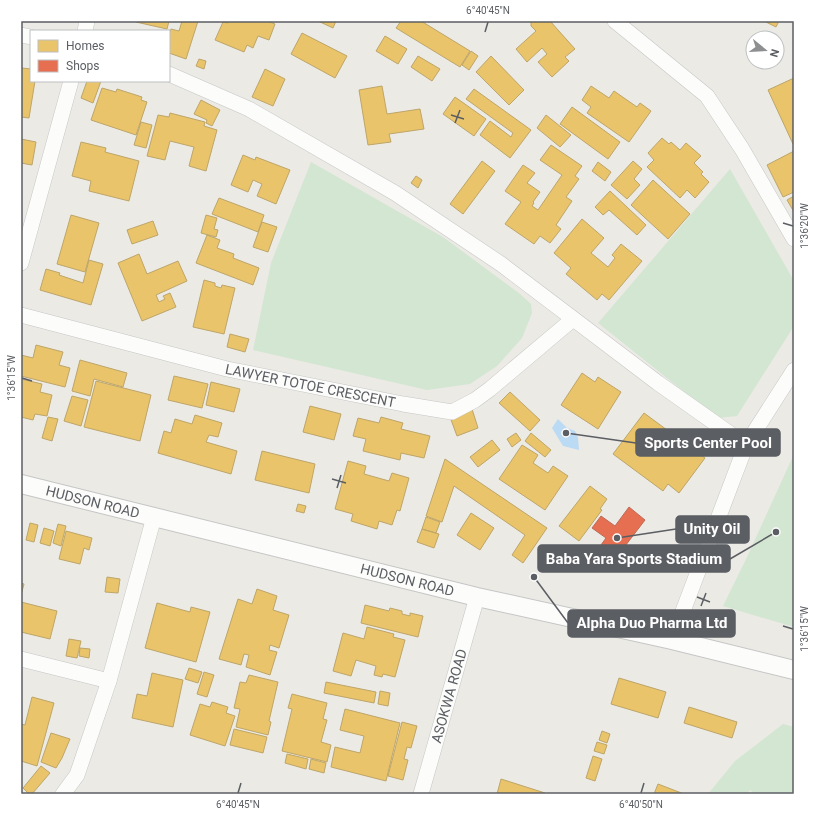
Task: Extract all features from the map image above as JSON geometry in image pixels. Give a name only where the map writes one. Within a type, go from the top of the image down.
[{"type":"street","points":[[616,21],[707,96],[742,149],[794,239]]},
{"type":"street","points":[[170,74],[249,109],[395,193],[501,264],[658,383],[746,445]]},
{"type":"street","points":[[21,263],[71,82]]},
{"type":"street","name":"LAWYER TOTOE CRESCENT","points":[[21,315],[227,369],[403,404],[452,412],[475,400],[490,389],[573,319]]},
{"type":"street","points":[[672,640],[746,445],[794,370]]},
{"type":"street","name":"HUDSON ROAD","points":[[21,484],[477,597],[672,640],[794,670]]},
{"type":"street","points":[[63,794],[77,775],[109,682],[154,516]]},
{"type":"street","name":"ASOKWA ROAD","points":[[421,794],[477,597]]},
{"type":"street","points":[[21,659],[109,682]]},
{"type":"green space","points":[[311,162],[443,237],[520,294],[531,304],[532,313],[522,338],[497,366],[470,384],[427,390],[253,350],[271,263]]},
{"type":"green space","points":[[730,169],[794,281],[794,326],[737,416],[717,418],[598,323]]},
{"type":"green space","points":[[794,454],[794,627],[723,606]]},
{"type":"green space","points":[[783,724],[794,727],[794,794],[755,794],[750,790],[747,794],[708,794],[735,761]]},
{"type":"water","points":[[558,419],[567,428],[575,431],[578,438],[579,450],[563,446],[552,428]]},
{"type":"building: Homes","points":[[136,21],[169,21],[167,29]]},
{"type":"building: Homes","points":[[182,21],[198,21],[186,59],[170,53],[171,29],[179,31]]},
{"type":"building: Homes","points":[[229,21],[267,21],[275,24],[269,40],[258,36],[253,48],[247,45],[244,52],[215,40],[223,22],[228,23]]},
{"type":"building: Homes","points":[[318,21],[336,21],[333,28]]},
{"type":"building: Homes","points":[[401,21],[421,21],[470,51],[460,67],[396,28]]},
{"type":"building: Homes","points":[[531,21],[550,21],[575,49],[565,57],[569,61],[552,77],[538,62],[547,54],[542,48],[527,62],[516,49],[536,31],[531,26]]},
{"type":"building: Homes","points":[[764,21],[779,21],[776,27]]},
{"type":"building: Homes","points":[[302,33],[347,56],[335,78],[291,54]]},
{"type":"building: Homes","points":[[385,36],[407,49],[398,64],[376,51]]},
{"type":"building: Homes","points":[[471,51],[478,56],[469,70],[462,65]]},
{"type":"building: Homes","points":[[418,56],[440,69],[432,81],[411,67]]},
{"type":"building: Homes","points":[[491,56],[524,90],[509,105],[476,72]]},
{"type":"building: Homes","points":[[199,59],[206,61],[204,69],[196,66]]},
{"type":"building: Homes","points":[[22,68],[30,69],[30,82],[35,82],[29,118],[21,117]]},
{"type":"building: Homes","points":[[265,69],[285,79],[273,106],[252,97]]},
{"type":"building: Homes","points":[[794,78],[794,143],[793,144],[768,90]]},
{"type":"building: Homes","points":[[87,82],[101,82],[93,103],[81,98]]},
{"type":"building: Homes","points":[[382,86],[387,114],[420,109],[424,129],[389,134],[391,142],[368,145],[359,90]]},
{"type":"building: Homes","points":[[591,86],[609,98],[614,91],[637,107],[640,103],[651,111],[629,142],[587,113],[591,107],[582,100]]},
{"type":"building: Homes","points":[[102,88],[116,92],[117,89],[142,97],[141,100],[147,102],[136,135],[91,120]]},
{"type":"building: Homes","points":[[474,89],[531,130],[510,158],[480,135],[490,121],[511,137],[513,133],[466,99]]},
{"type":"building: Homes","points":[[455,97],[486,119],[474,136],[443,114]]},
{"type":"building: Homes","points":[[201,100],[220,110],[212,126],[206,123],[207,120],[194,114]]},
{"type":"building: Homes","points":[[572,107],[620,142],[608,159],[560,124]]},
{"type":"building: Homes","points":[[170,113],[205,122],[204,126],[217,130],[206,171],[189,166],[194,147],[170,141],[165,160],[147,156],[158,115],[169,117]]},
{"type":"building: Homes","points":[[546,115],[571,135],[560,147],[537,128]]},
{"type":"building: Homes","points":[[141,122],[152,125],[146,148],[134,145]]},
{"type":"building: Homes","points":[[662,138],[669,144],[671,142],[680,150],[686,143],[701,156],[694,163],[703,172],[701,174],[709,182],[695,198],[687,190],[680,198],[647,167],[654,160],[648,153]]},
{"type":"building: Homes","points":[[21,139],[36,142],[32,165],[21,163]]},
{"type":"building: Homes","points":[[81,142],[106,148],[105,152],[139,161],[129,201],[89,191],[91,181],[72,176]]},
{"type":"building: Homes","points":[[551,145],[582,166],[575,176],[579,179],[566,197],[572,201],[556,225],[561,229],[550,243],[540,236],[534,244],[505,224],[521,202],[505,191],[523,165],[535,173],[527,183],[540,192],[532,206],[538,210],[562,175],[540,160]]},
{"type":"building: Homes","points":[[794,151],[794,192],[783,197],[767,165]]},
{"type":"building: Homes","points":[[243,155],[255,160],[256,157],[290,170],[276,204],[257,196],[262,184],[253,180],[248,192],[231,185]]},
{"type":"building: Homes","points":[[482,161],[495,171],[463,214],[450,204]]},
{"type":"building: Homes","points":[[633,161],[642,169],[634,179],[640,185],[627,199],[611,185]]},
{"type":"building: Homes","points":[[598,162],[611,172],[605,181],[592,171]]},
{"type":"building: Homes","points":[[416,176],[422,180],[418,188],[411,183]]},
{"type":"building: Homes","points":[[653,180],[690,214],[668,239],[631,205]]},
{"type":"building: Homes","points":[[610,191],[646,225],[637,235],[609,210],[603,215],[595,207]]},
{"type":"building: Homes","points":[[794,196],[794,212],[787,200]]},
{"type":"building: Homes","points":[[219,198],[264,215],[258,232],[212,214]]},
{"type":"building: Homes","points":[[71,215],[99,223],[85,272],[57,264]]},
{"type":"building: Homes","points":[[206,215],[217,218],[214,229],[218,230],[216,237],[201,233]]},
{"type":"building: Homes","points":[[582,219],[604,238],[591,253],[608,267],[615,258],[612,255],[621,244],[642,261],[609,300],[602,294],[597,300],[566,274],[571,268],[554,253]]},
{"type":"building: Homes","points":[[153,221],[158,235],[132,244],[127,230]]},
{"type":"building: Homes","points":[[262,222],[277,227],[268,252],[253,247]]},
{"type":"building: Homes","points":[[207,235],[220,240],[217,248],[234,254],[233,258],[259,268],[253,285],[196,263]]},
{"type":"building: Homes","points":[[139,254],[147,274],[178,261],[187,281],[156,295],[159,302],[165,299],[163,296],[170,293],[176,307],[142,321],[118,263]]},
{"type":"building: Homes","points":[[89,260],[103,264],[91,305],[40,290],[46,269],[60,273],[59,275],[83,283]]},
{"type":"building: Homes","points":[[204,280],[215,283],[215,286],[221,288],[222,285],[235,288],[224,334],[193,327]]},
{"type":"building: Homes","points":[[230,334],[249,339],[245,352],[227,347]]},
{"type":"building: Homes","points":[[36,345],[63,352],[59,365],[70,368],[65,387],[21,376],[21,355],[33,358]]},
{"type":"building: Homes","points":[[80,360],[127,373],[123,387],[94,379],[90,396],[72,391]]},
{"type":"building: Homes","points":[[582,373],[595,382],[598,377],[621,392],[598,429],[561,405]]},
{"type":"building: Homes","points":[[174,376],[208,384],[202,408],[168,400]]},
{"type":"building: Homes","points":[[21,379],[42,384],[40,392],[52,395],[47,416],[35,414],[33,420],[21,417]]},
{"type":"building: Homes","points":[[96,381],[151,395],[140,441],[84,427]]},
{"type":"building: Homes","points":[[211,382],[240,389],[234,412],[206,405]]},
{"type":"building: Homes","points":[[510,392],[540,420],[530,431],[499,403]]},
{"type":"building: Homes","points":[[72,396],[88,400],[81,426],[64,421]]},
{"type":"building: Homes","points":[[310,406],[341,414],[334,440],[303,432]]},
{"type":"building: Homes","points":[[472,409],[478,428],[457,436],[450,417]]},
{"type":"building: Homes","points":[[644,413],[705,458],[679,493],[668,484],[663,491],[613,454]]},
{"type":"building: Homes","points":[[195,415],[222,423],[218,437],[209,435],[206,442],[237,451],[231,474],[158,453],[164,431],[171,433],[175,419],[192,424]]},
{"type":"building: Homes","points":[[48,417],[58,419],[52,441],[42,438]]},
{"type":"building: Homes","points":[[381,417],[403,423],[401,429],[430,436],[424,458],[401,453],[400,460],[363,451],[366,439],[353,436],[358,418],[379,423]]},
{"type":"building: Homes","points":[[516,433],[521,440],[512,447],[507,439]]},
{"type":"building: Homes","points":[[531,433],[551,450],[545,457],[525,441]]},
{"type":"building: Homes","points":[[492,440],[500,450],[478,467],[470,457]]},
{"type":"building: Homes","points":[[522,445],[538,455],[533,463],[548,473],[553,466],[568,476],[545,510],[499,479]]},
{"type":"building: Homes","points":[[262,451],[315,464],[309,493],[255,480]]},
{"type":"building: Homes","points":[[445,459],[547,528],[523,563],[512,555],[525,535],[454,486],[442,522],[426,516]]},
{"type":"building: Homes","points":[[348,461],[366,466],[364,474],[389,481],[392,473],[409,478],[400,511],[397,510],[392,525],[379,521],[377,529],[351,521],[353,514],[335,509]]},
{"type":"building: Homes","points":[[590,486],[607,499],[600,509],[602,510],[579,541],[559,526]]},
{"type":"building: Homes","points":[[298,504],[306,506],[304,513],[296,511]]},
{"type":"building: Homes","points":[[471,513],[494,528],[480,550],[457,535]]},
{"type":"building: Homes","points":[[426,517],[440,522],[436,533],[422,529]]},
{"type":"building: Homes","points":[[30,523],[38,525],[34,542],[26,540]]},
{"type":"building: Homes","points":[[58,524],[66,526],[61,546],[53,543]]},
{"type":"building: Homes","points":[[44,528],[54,531],[50,546],[40,543]]},
{"type":"building: Homes","points":[[422,529],[439,534],[434,548],[417,542]]},
{"type":"building: Homes","points":[[66,531],[92,538],[89,550],[84,548],[80,564],[59,559]]},
{"type":"building: Homes","points":[[107,577],[120,579],[118,593],[105,592]]},
{"type":"building: Homes","points":[[21,583],[24,584],[21,595]]},
{"type":"building: Homes","points":[[257,589],[277,596],[273,610],[289,615],[279,648],[270,645],[269,650],[277,652],[270,675],[246,667],[249,655],[244,654],[241,665],[219,659],[238,599],[252,604]]},
{"type":"building: Homes","points":[[21,602],[57,611],[50,639],[21,632]]},
{"type":"building: Homes","points":[[157,603],[190,612],[191,607],[210,612],[196,662],[145,648]]},
{"type":"building: Homes","points":[[365,605],[389,611],[390,608],[402,611],[402,614],[410,616],[410,613],[423,616],[418,637],[361,623]]},
{"type":"building: Homes","points":[[367,627],[394,634],[393,637],[405,640],[395,677],[383,674],[382,677],[374,675],[376,666],[356,660],[351,676],[333,671],[343,633],[364,639]]},
{"type":"building: Homes","points":[[69,639],[81,641],[77,658],[66,656]]},
{"type":"building: Homes","points":[[80,648],[90,649],[89,658],[79,656]]},
{"type":"building: Homes","points":[[189,668],[202,672],[198,683],[185,679]]},
{"type":"building: Homes","points":[[204,672],[214,675],[207,697],[197,694]]},
{"type":"building: Homes","points":[[152,673],[183,680],[173,727],[132,718],[137,694],[147,696]]},
{"type":"building: Homes","points":[[249,675],[278,682],[269,721],[271,722],[268,735],[236,727],[240,709],[234,708],[240,682],[246,683]]},
{"type":"building: Homes","points":[[619,678],[666,692],[658,718],[611,704]]},
{"type":"building: Homes","points":[[326,682],[376,692],[374,703],[324,693]]},
{"type":"building: Homes","points":[[380,691],[390,693],[388,706],[378,704]]},
{"type":"building: Homes","points":[[292,694],[327,703],[323,719],[327,720],[321,742],[331,745],[327,762],[282,751],[292,709],[288,708]]},
{"type":"building: Homes","points":[[32,697],[54,703],[37,766],[21,761],[21,724],[25,725]]},
{"type":"building: Homes","points":[[212,702],[228,707],[226,713],[235,716],[225,746],[190,735],[200,704],[210,707]]},
{"type":"building: Homes","points":[[689,707],[737,722],[732,738],[684,723]]},
{"type":"building: Homes","points":[[345,709],[400,723],[386,781],[331,767],[335,747],[360,753],[364,736],[340,730]]},
{"type":"building: Homes","points":[[402,722],[417,726],[411,748],[407,747],[404,759],[408,760],[403,780],[388,776]]},
{"type":"building: Homes","points":[[234,729],[267,737],[263,753],[230,745]]},
{"type":"building: Homes","points":[[602,731],[610,734],[607,743],[599,740]]},
{"type":"building: Homes","points":[[51,733],[70,739],[56,768],[41,762]]},
{"type":"building: Homes","points":[[597,742],[607,745],[604,754],[594,751]]},
{"type":"building: Homes","points":[[287,754],[308,759],[306,769],[285,763]]},
{"type":"building: Homes","points":[[593,756],[602,759],[595,781],[586,778]]},
{"type":"building: Homes","points":[[311,759],[326,763],[324,773],[309,769]]},
{"type":"building: Homes","points":[[41,766],[50,773],[32,794],[29,794],[23,788]]},
{"type":"building: Homes","points":[[501,779],[545,793],[545,794],[497,794]]},
{"type":"building: Homes","points":[[658,784],[684,794],[654,794]]},
{"type":"building: Shops","points":[[629,507],[645,520],[609,567],[593,556],[606,538],[592,528],[601,516],[615,526]]},
{"type":"place","name":"Sports Center Pool","points":[[566,433]]},
{"type":"place","name":"Baba Yara Sports Stadium","points":[[776,532]]},
{"type":"place","name":"Unity Oil","points":[[617,538]]},
{"type":"place","name":"Alpha Duo Pharma Ltd","points":[[534,577]]}]
